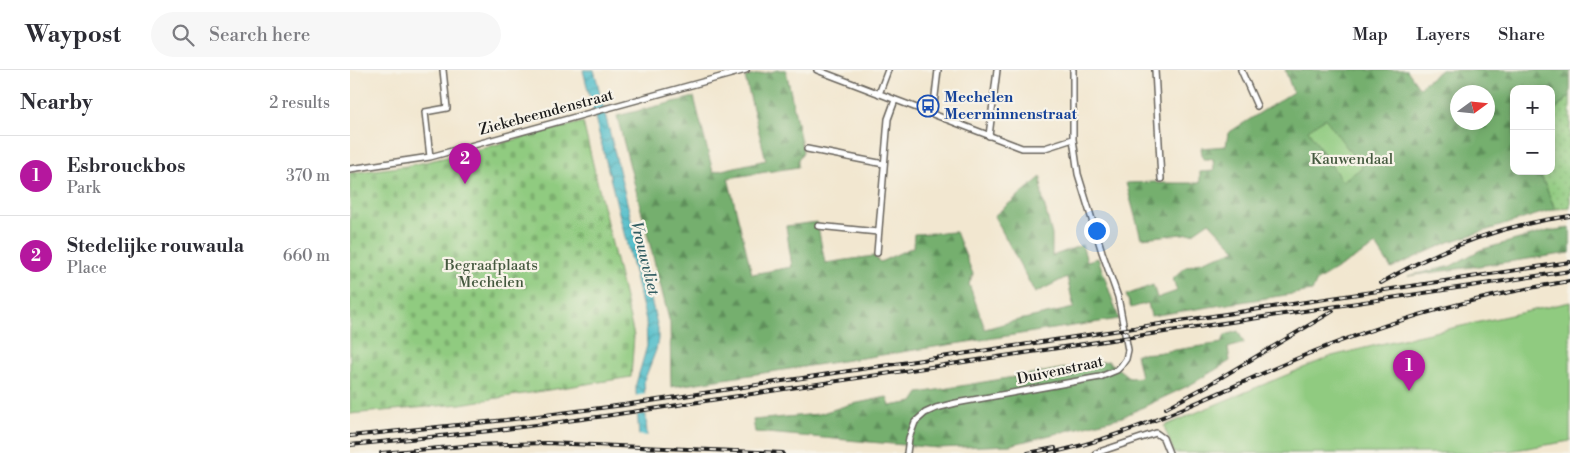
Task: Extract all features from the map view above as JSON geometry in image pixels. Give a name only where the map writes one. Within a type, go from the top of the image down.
[{"type":"street","points":[[430,157],[425,112],[447,108],[443,70]]},
{"type":"street","name":"Ziekebeemdenstraat","points":[[350,168],[430,157],[746,70]]},
{"type":"street","points":[[817,70],[1022,148],[1046,148],[1073,139]]},
{"type":"street","points":[[879,94],[888,70]]},
{"type":"street","points":[[933,113],[938,70]]},
{"type":"street","points":[[989,136],[997,70]]},
{"type":"street","name":"Duivenstraat","points":[[907,450],[911,430],[915,422],[926,412],[960,402],[1100,377],[1117,370],[1126,359],[1128,354],[1127,342],[1118,297],[1078,174],[1073,139],[1073,70]]},
{"type":"street","points":[[1155,70],[1161,180]]},
{"type":"street","points":[[1241,70],[1257,106]]},
{"type":"street","points":[[877,253],[888,119],[895,100]]},
{"type":"street","points":[[807,149],[884,164]]},
{"type":"street","points":[[818,226],[878,232]]},
{"type":"street","points":[[1096,453],[1156,433],[1163,438],[1168,453]]},
{"type":"green space","points":[[786,70],[803,152],[798,160],[798,167],[728,178],[752,274],[792,267],[786,226],[817,222],[825,263],[874,256],[880,262],[913,247],[914,234],[956,232],[973,274],[969,284],[985,329],[1074,308],[1067,277],[1035,293],[994,216],[1041,177],[1042,196],[1052,235],[1052,256],[1082,245],[1087,261],[1098,258],[1119,319],[671,387],[670,323],[617,116],[694,97],[713,172],[766,160],[745,77]]},
{"type":"green space","name":"Kauwendaal","points":[[1285,70],[1407,70],[1419,87],[1441,70],[1570,70],[1570,96],[1555,109],[1555,85],[1510,85],[1510,175],[1541,175],[1555,209],[1449,242],[1391,268],[1376,245],[1317,281],[1312,291],[1151,316],[1148,303],[1131,308],[1126,295],[1153,285],[1157,298],[1177,291],[1173,279],[1186,267],[1236,250],[1209,222],[1193,233],[1141,238],[1126,183],[1200,183],[1200,172],[1214,171],[1213,159],[1203,159],[1201,148],[1226,146],[1228,133],[1293,92]]},
{"type":"green space","points":[[1570,96],[1570,208],[1555,209],[1541,175],[1555,175],[1555,109]]},
{"type":"green space","points":[[1325,118],[1362,168],[1342,181],[1308,130]]},
{"type":"green space","name":"Begraafplaats Mechelen","points":[[583,122],[634,336],[631,377],[460,404],[350,414],[350,173],[407,166]]},
{"type":"green space","points":[[1570,228],[1570,253],[1408,276],[1451,266],[1480,250],[1548,231]]},
{"type":"green space","points":[[1570,302],[1570,441],[1509,451],[1484,451],[1483,453],[1174,453],[1164,426],[1332,356]]},
{"type":"green space","points":[[1238,331],[1244,343],[1228,348],[1230,361],[1190,385],[1122,417],[1010,445],[938,448],[755,432],[753,420],[819,414],[848,405],[887,397],[890,406],[913,402],[919,393],[1108,361],[1130,378],[1141,377],[1136,354],[1222,343],[1225,335]]},
{"type":"water","points":[[583,70],[594,70],[658,328],[656,350],[644,381],[648,453],[640,453],[636,391],[636,384],[647,346],[646,320]]},
{"type":"pier","points":[[647,394],[649,413],[634,415],[633,396]]},
{"type":"pier","points":[[635,435],[649,436],[650,453],[638,452]]},
{"type":"railway","points":[[1381,283],[1426,259],[1472,240],[1520,225],[1570,216]]},
{"type":"railway","points":[[350,436],[506,420],[624,405],[1570,262]]},
{"type":"railway","points":[[350,445],[490,431],[605,416],[1570,271]]},
{"type":"railway","points":[[1050,453],[1084,445],[1151,422],[1315,351],[1377,328],[1505,293],[1570,281]]},
{"type":"railway","points":[[1166,408],[1333,311]]},
{"type":"railway","points":[[381,453],[475,445],[547,443],[783,453]]},
{"type":"railway","points":[[1028,453],[1055,448]]},
{"type":"place","name":"Mechelen Meerminnenstraat","points":[[928,106]]},
{"type":"place","name":"Stedelijke rouwaula","points":[[465,184]]},
{"type":"place","name":"Esbrouckbos","points":[[1409,391]]},
{"type":"water label","name":"Vrouwvliet","points":[[646,258]]}]
